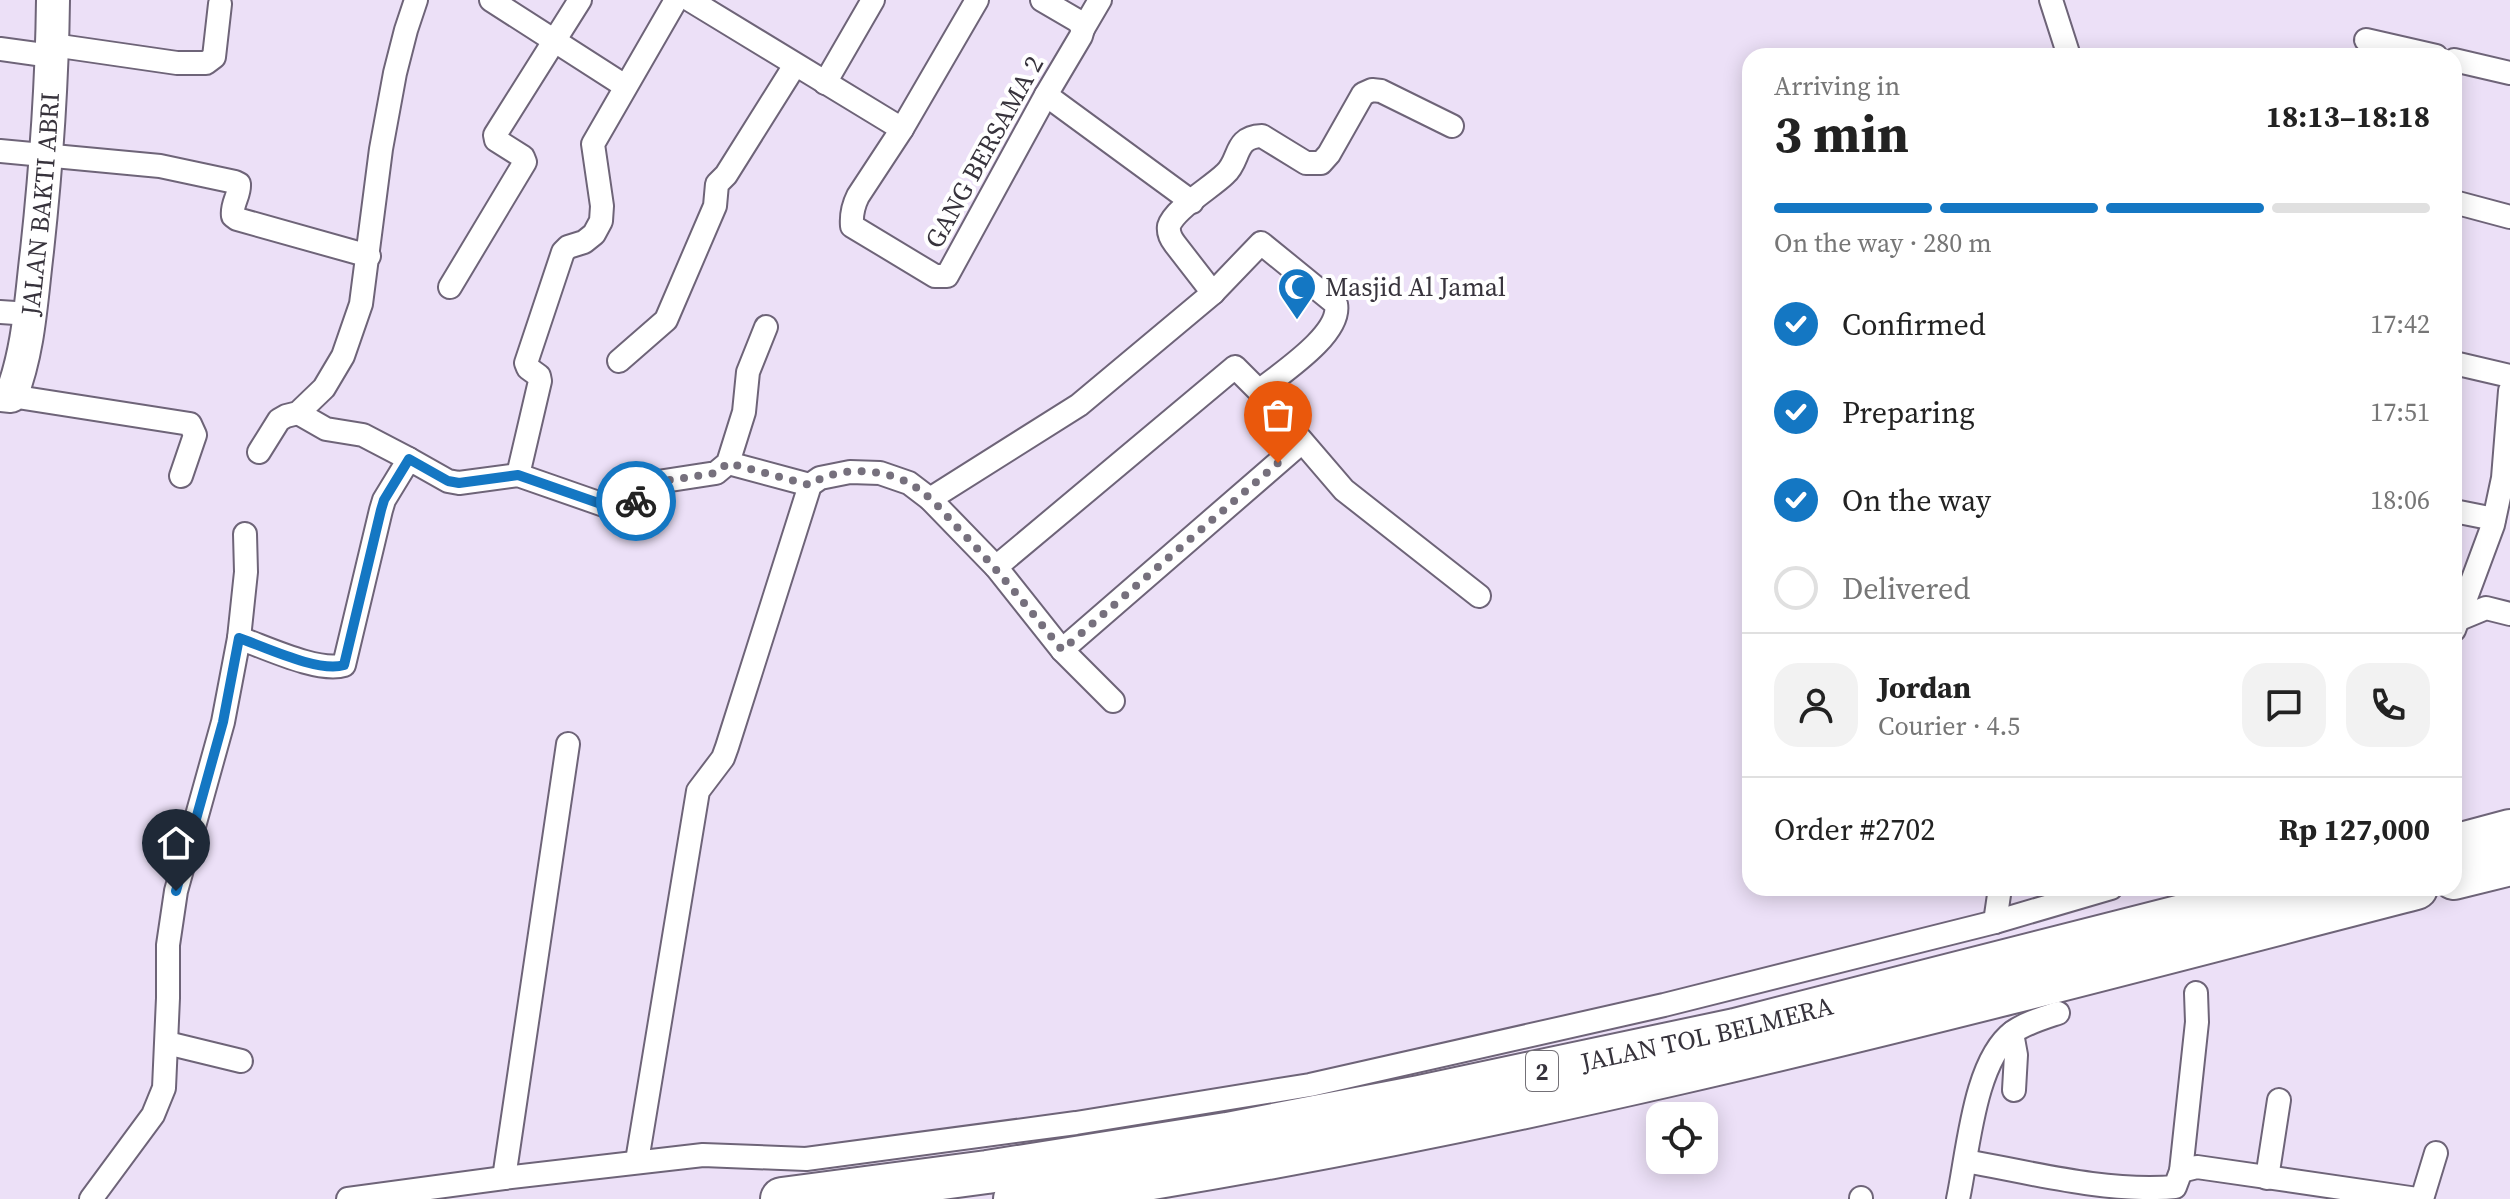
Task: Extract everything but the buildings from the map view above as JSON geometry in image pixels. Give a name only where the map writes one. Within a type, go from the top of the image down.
[{"type":"highway","points":[[2462,844],[2510,831]]},
{"type":"highway","points":[[2462,876],[2510,864]]},
{"type":"highway","name":"JALAN TOL BELMERA","points":[[782,1199],[1032,1165],[1227,1134],[1419,1097],[1735,1030],[2261,896]]},
{"type":"highway","name":"JALAN TOL BELMERA","points":[[1015,1199],[1161,1178],[1439,1126],[1934,1013],[2385,896]]},
{"type":"street","name":"JALAN BAKTI ABRI","points":[[6,396],[20,374],[15,313],[47,157],[53,0]]},
{"type":"street","points":[[259,452],[279,420],[298,413],[324,388],[343,356],[361,304],[389,103],[416,0]]},
{"type":"street","points":[[491,0],[625,86]]},
{"type":"street","points":[[450,287],[525,162],[523,157],[496,140],[495,135],[580,0]]},
{"type":"street","points":[[518,475],[541,379],[526,363],[563,252],[594,234],[601,221],[602,206],[593,144],[676,0]]},
{"type":"street","points":[[690,0],[902,129]]},
{"type":"street","points":[[825,83],[873,0]]},
{"type":"street","name":"GANG BERSAMA 2","points":[[977,0],[853,206],[852,226],[935,276],[947,276],[1100,0]]},
{"type":"street","points":[[1042,0],[1078,21],[1083,29]]},
{"type":"street","points":[[2051,0],[2066,48]]},
{"type":"street","points":[[0,49],[52,50],[177,63],[206,63],[214,57],[220,4]]},
{"type":"street","points":[[2366,40],[2401,48]]},
{"type":"street","points":[[2462,62],[2510,73]]},
{"type":"street","points":[[619,361],[666,320],[715,206],[717,184],[726,175],[795,65]]},
{"type":"street","points":[[1213,293],[1170,236],[1169,225],[1179,212],[1229,171],[1236,152],[1245,141],[1262,136],[1306,163],[1321,163],[1363,94],[1372,90],[1381,91],[1452,126]]},
{"type":"street","points":[[1046,95],[1192,202]]},
{"type":"street","points":[[0,151],[160,166],[235,182],[239,188],[232,209],[237,219],[369,256]]},
{"type":"street","points":[[2462,204],[2510,217]]},
{"type":"street","points":[[930,499],[1079,405],[1213,293],[1261,243],[1336,304],[1337,314],[1329,331],[1259,391]]},
{"type":"street","points":[[298,413],[326,429],[363,435],[448,481],[459,483],[518,475],[624,512],[629,511],[645,486],[651,483],[716,473],[728,463],[744,412],[748,372],[766,327]]},
{"type":"street","points":[[2462,365],[2510,376]]},
{"type":"street","points":[[996,567],[1235,367],[1344,490],[1479,596]]},
{"type":"street","points":[[2462,606],[2494,519],[2503,478],[2510,391]]},
{"type":"street","points":[[6,396],[190,424],[195,435],[181,476]]},
{"type":"street","points":[[1062,650],[1302,442]]},
{"type":"street","points":[[239,638],[317,665],[334,668],[344,665],[384,500],[409,459]]},
{"type":"street","points":[[728,463],[810,485]]},
{"type":"street","points":[[637,1161],[698,791],[723,758],[810,485],[820,478],[850,472],[880,473],[909,483],[930,499],[996,567],[1062,650],[1113,701]]},
{"type":"street","points":[[2462,513],[2494,519]]},
{"type":"street","points":[[91,1199],[153,1115],[164,1088],[168,945],[176,891],[223,722],[239,638],[246,572],[245,534]]},
{"type":"street","points":[[2462,621],[2486,608],[2510,614]]},
{"type":"street","points":[[504,1178],[568,744]]},
{"type":"street","points":[[1995,922],[1999,896]]},
{"type":"street","points":[[348,1199],[703,1155],[806,1159],[1076,1123],[1310,1085],[1664,1005],[1995,922],[2084,896]]},
{"type":"street","points":[[1966,1161],[2086,1182],[2175,1187],[2181,1171],[2197,1022],[2196,993]]},
{"type":"street","points":[[1958,1199],[1979,1090],[1988,1062],[2012,1033],[2058,1013]]},
{"type":"street","points":[[2012,1033],[2016,1055],[2014,1090]]},
{"type":"street","points":[[167,1043],[241,1061]]},
{"type":"street","points":[[2267,1178],[2279,1100]]},
{"type":"street","points":[[2181,1171],[2197,1167],[2419,1199],[2436,1153]]},
{"type":"way so far","points":[[636,501],[645,486],[651,483],[716,473],[728,463],[810,485],[820,478],[850,472],[880,473],[909,483],[930,499],[996,567],[1062,650],[1278,463]]},
{"type":"place","name":"Masjid Al Jamal","points":[[1297,321]]},
{"type":"route","points":[[176,891],[223,722],[239,638],[317,665],[334,668],[344,665],[384,500],[409,459],[448,481],[459,483],[518,475],[624,512],[629,511],[636,501]]}]
